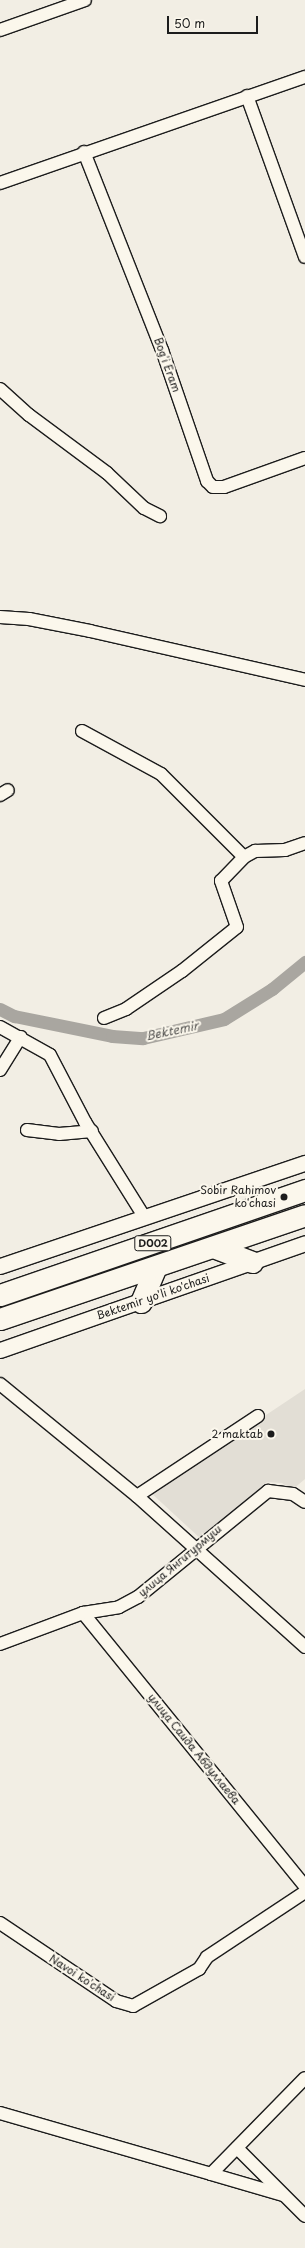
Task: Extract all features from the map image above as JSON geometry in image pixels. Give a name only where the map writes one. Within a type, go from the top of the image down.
[{"type":"highway","name":"D002","points":[[0,1295],[305,1190]]},
{"type":"highway","name":"D002","points":[[0,1319],[305,1215]]},
{"type":"highway","points":[[213,1247],[252,1262]]},
{"type":"highway","points":[[141,1302],[156,1267]]},
{"type":"street","points":[[0,30],[85,0]]},
{"type":"street","points":[[0,183],[84,152],[305,77]]},
{"type":"street","points":[[247,96],[305,257]]},
{"type":"street","name":"Bog'i Eram","points":[[84,152],[162,350],[207,481],[219,488],[305,458]]},
{"type":"street","points":[[0,389],[29,416],[107,473],[144,508],[160,516]]},
{"type":"street","points":[[0,617],[29,619],[90,631],[305,680]]},
{"type":"street","points":[[82,731],[161,774],[244,857]]},
{"type":"street","points":[[104,1018],[126,1009],[176,975],[237,927],[222,881],[244,857],[255,850],[285,850],[305,843]]},
{"type":"street","points":[[0,1027],[21,1037],[50,1055],[92,1131],[145,1218]]},
{"type":"street","points":[[0,1070],[21,1037]]},
{"type":"street","points":[[27,1130],[59,1134],[92,1131]]},
{"type":"street","points":[[0,1266],[305,1163]]},
{"type":"street","name":"Bektemir yo'li ko'chasi","points":[[0,1350],[141,1302],[305,1243]]},
{"type":"street","points":[[0,1384],[137,1496],[305,1647]]},
{"type":"street","points":[[137,1496],[258,1416]]},
{"type":"street","name":"улица Янгитурмуш","points":[[0,1644],[83,1613],[119,1607],[138,1597],[195,1547],[268,1491],[293,1494],[305,1502]]},
{"type":"street","name":"улица Саида Абдуллаева","points":[[83,1613],[305,1886]]},
{"type":"street","name":"Navoi ko'chasi","points":[[0,1923],[116,2001],[133,2006],[199,1969],[207,1957],[305,1892]]},
{"type":"street","points":[[211,2174],[305,2078]]},
{"type":"street","points":[[0,2114],[285,2195]]},
{"type":"street","points":[[237,2148],[305,2216]]},
{"type":"shaded area","name":"2 maktab","points":[[305,1389],[305,1479],[292,1490],[282,1483],[267,1482],[201,1539],[150,1492]]},
{"type":"waterway","name":"Bektemir","points":[[0,1009],[14,1016],[112,1036],[143,1038],[224,1019],[272,989],[305,962]]},
{"type":"place","name":"Sobir Rahimov ko'chasi","points":[[284,1197]]},
{"type":"place","name":"2 maktab","points":[[271,1434]]}]
